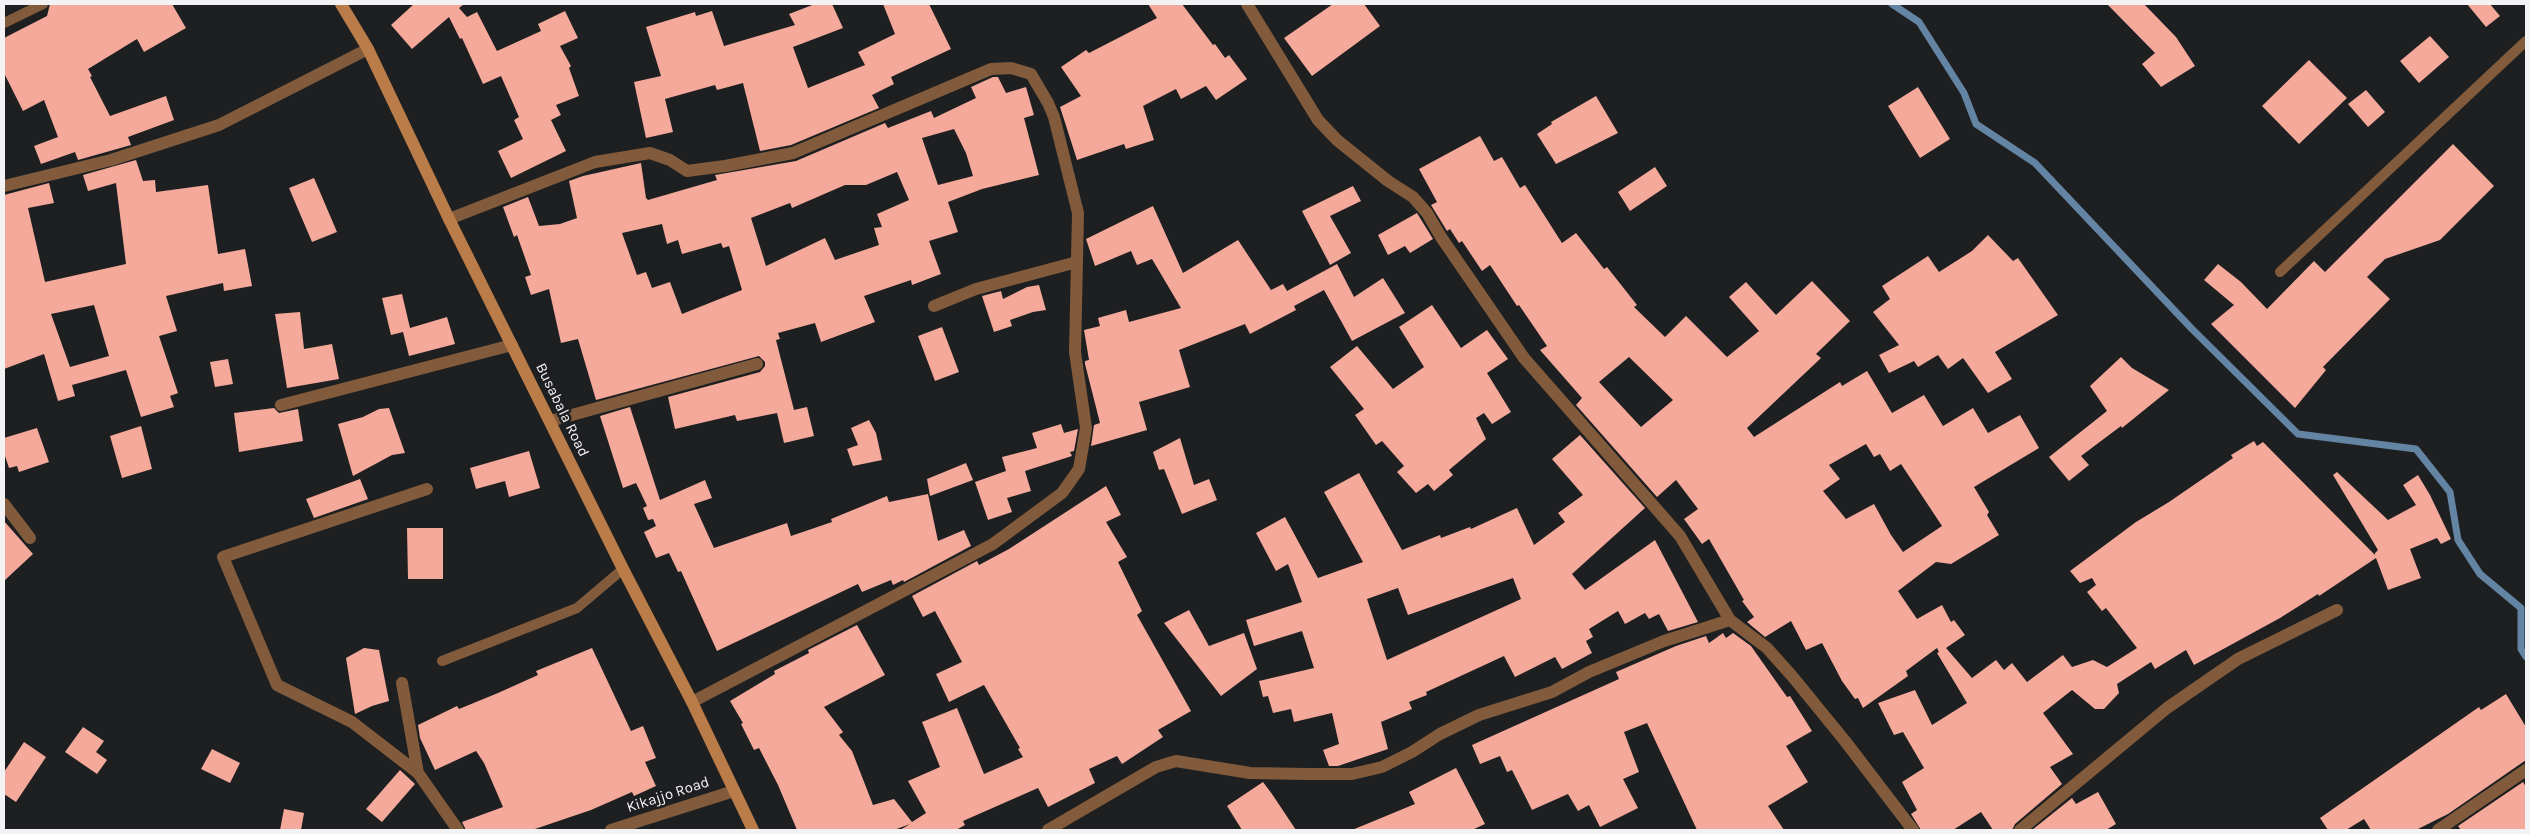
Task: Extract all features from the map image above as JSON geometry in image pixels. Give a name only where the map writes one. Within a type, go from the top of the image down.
[{"type":"street","name":"Busabala Road","points":[[341,4],[368,49],[449,219],[623,569],[692,702],[753,830]]},
{"type":"street","points":[[1247,4],[1318,120],[1337,140],[1388,181],[1413,197],[1427,214],[1524,358],[1680,536],[1730,620],[1767,648],[1792,676],[1846,741],[1913,830]]},
{"type":"street","points":[[4,186],[111,160],[219,125],[368,49]]},
{"type":"street","points":[[449,219],[594,162],[650,153],[670,160],[687,171],[793,153],[991,69],[1011,68],[1031,74],[1048,103],[1054,117],[1078,213],[1076,352],[1086,428],[1079,469],[1062,493],[993,544],[692,702]]},
{"type":"street","points":[[934,306],[976,290],[1077,262]]},
{"type":"street","points":[[281,405],[512,345]]},
{"type":"street","points":[[550,421],[757,364]]},
{"type":"street","points":[[427,489],[223,557],[277,685],[352,722],[418,773],[458,830]]},
{"type":"street","points":[[4,504],[30,538]]},
{"type":"street","points":[[2020,830],[2160,714],[2238,659],[2338,610]]},
{"type":"street","points":[[1048,830],[1156,767],[1176,761],[1250,773],[1279,774],[1352,774],[1382,767],[1412,752],[1440,734],[1479,715],[1552,692],[1589,672],[1664,640],[1730,620]]},
{"type":"street","points":[[402,683],[418,773]]},
{"type":"street","points":[[2438,830],[2526,770]]},
{"type":"street","name":"Kikajjo Road","points":[[612,830],[734,791]]},
{"type":"lane","points":[[4,23],[43,4]]},
{"type":"lane","points":[[2280,272],[2526,41]]},
{"type":"lane","points":[[442,660],[577,608],[623,569]]},
{"type":"building","points":[[50,4],[172,4],[186,28],[144,52],[137,39],[88,69],[92,76],[90,77],[110,116],[166,96],[174,120],[128,137],[131,145],[78,160],[75,152],[41,164],[34,146],[58,137],[44,100],[23,111],[4,73],[4,38],[47,16]]},
{"type":"building","points":[[414,4],[464,4],[459,8],[467,17],[477,12],[497,51],[541,31],[538,24],[565,11],[578,38],[560,46],[571,66],[569,68],[579,96],[556,105],[561,115],[551,120],[566,151],[511,178],[498,151],[523,139],[514,120],[519,117],[501,76],[483,84],[462,38],[460,39],[449,17],[412,49],[391,25]]},
{"type":"building","points":[[815,4],[832,4],[843,28],[793,47],[808,88],[865,65],[858,52],[895,34],[883,4],[929,4],[951,49],[891,77],[894,84],[872,95],[879,108],[791,145],[760,151],[743,83],[717,90],[715,85],[665,99],[673,132],[646,138],[634,82],[661,76],[646,27],[695,12],[696,16],[712,11],[724,46],[795,25],[789,14]]},
{"type":"building","points":[[1148,4],[1182,4],[1213,45],[1215,44],[1225,58],[1229,55],[1247,79],[1216,100],[1206,86],[1181,99],[1176,89],[1143,106],[1154,140],[1126,149],[1124,144],[1077,160],[1060,107],[1081,96],[1061,67],[1086,50],[1089,53],[1157,18]]},
{"type":"building","points":[[1333,4],[1364,4],[1380,26],[1312,76],[1284,38]]},
{"type":"building","points":[[2107,4],[2144,4],[2176,37],[2195,66],[2161,87],[2142,64],[2155,53]]},
{"type":"building","points":[[2467,4],[2490,4],[2500,16],[2486,27]]},
{"type":"building","points":[[2430,36],[2449,57],[2419,83],[2400,61]]},
{"type":"building","points":[[2309,60],[2347,98],[2299,144],[2262,106]]},
{"type":"building","points":[[993,77],[998,77],[1006,93],[1026,87],[1034,115],[1024,118],[1039,175],[982,189],[948,202],[958,232],[929,241],[941,274],[912,285],[911,280],[864,296],[875,322],[821,342],[815,323],[778,333],[780,339],[776,340],[794,410],[807,407],[814,436],[784,443],[777,413],[737,421],[735,415],[675,429],[668,397],[760,372],[765,366],[765,362],[759,356],[596,400],[578,339],[561,343],[549,289],[531,295],[525,277],[531,275],[517,235],[514,237],[503,207],[528,197],[539,226],[560,224],[577,218],[569,181],[583,176],[641,163],[646,198],[648,200],[717,180],[715,175],[796,161],[885,123],[888,128],[931,111],[934,118],[976,98],[971,87]],"holes":[[[954,129],[966,153],[973,176],[938,185],[922,138]],[[897,172],[909,200],[877,214],[882,227],[874,228],[879,245],[835,260],[825,238],[766,266],[751,218],[790,203],[792,208],[845,185],[866,185]],[[662,224],[667,244],[678,240],[682,254],[721,243],[723,248],[729,246],[742,290],[682,314],[670,282],[652,288],[646,272],[637,275],[622,233]]]},
{"type":"building","points":[[1918,87],[1950,139],[1920,158],[1888,106]]},
{"type":"building","points":[[2366,90],[2385,112],[2368,127],[2348,104]]},
{"type":"building","points":[[1596,96],[1618,133],[1556,164],[1537,134],[1552,124],[1551,122]]},
{"type":"building","points":[[1480,136],[1494,161],[1502,157],[1520,188],[1525,185],[1562,243],[1576,233],[1604,269],[1607,267],[1637,305],[1634,307],[1665,337],[1686,316],[1727,357],[1759,331],[1729,297],[1746,282],[1776,315],[1812,281],[1850,321],[1816,354],[1821,358],[1747,428],[1754,437],[1840,382],[1842,386],[1867,371],[1892,413],[1924,395],[1943,426],[1973,408],[1988,433],[2020,415],[2039,448],[1974,487],[1989,512],[1987,515],[1999,535],[1951,564],[1936,562],[1898,591],[1917,619],[1942,605],[1951,622],[1954,620],[1965,635],[1946,648],[1972,678],[1996,660],[2004,670],[2012,663],[2027,682],[2063,655],[2072,667],[2093,660],[2107,667],[2137,648],[2106,608],[2102,611],[2087,592],[2096,585],[2092,578],[2080,583],[2070,571],[2136,522],[2169,502],[2233,458],[2231,455],[2254,441],[2257,446],[2263,442],[2375,555],[2378,550],[2333,475],[2337,472],[2388,520],[2416,505],[2403,485],[2418,475],[2451,539],[2441,544],[2437,538],[2410,549],[2421,578],[2388,590],[2376,558],[2319,596],[2318,594],[2280,618],[2194,665],[2186,650],[2155,669],[2151,662],[2117,684],[2119,693],[2104,709],[2095,709],[2072,690],[2043,713],[2073,754],[2050,767],[2062,784],[2015,824],[2012,830],[1993,830],[1981,812],[1953,830],[1921,830],[1911,814],[1917,810],[1902,782],[1924,768],[1903,732],[1894,735],[1878,703],[1915,690],[1932,725],[1967,703],[1937,653],[1939,652],[1937,648],[1906,671],[1908,676],[1863,708],[1858,698],[1855,699],[1842,681],[1822,643],[1806,650],[1791,621],[1765,637],[1747,622],[1754,617],[1742,601],[1744,600],[1709,539],[1702,544],[1684,519],[1698,509],[1676,480],[1657,497],[1576,405],[1582,398],[1540,350],[1547,346],[1519,305],[1517,306],[1490,265],[1482,271],[1462,241],[1459,243],[1450,229],[1447,231],[1431,205],[1437,202],[1419,169]],"holes":[[[1629,357],[1673,400],[1641,427],[1599,382]],[[1866,444],[1874,457],[1880,454],[1890,471],[1901,464],[1942,526],[1903,552],[1874,504],[1846,519],[1823,491],[1840,479],[1829,465]]]},
{"type":"building","points":[[2453,144],[2494,186],[2440,240],[2385,259],[2367,277],[2390,299],[2323,367],[2326,370],[2295,408],[2211,324],[2234,305],[2204,280],[2218,264],[2241,282],[2267,309],[2314,261],[2325,272]]},
{"type":"building","points":[[136,160],[143,181],[155,180],[156,192],[208,185],[218,254],[245,249],[252,286],[224,291],[223,283],[166,296],[177,331],[159,336],[178,393],[170,396],[174,407],[141,417],[126,370],[72,385],[75,396],[58,401],[44,354],[4,369],[4,195],[49,183],[54,203],[28,208],[45,282],[126,264],[116,183],[88,191],[83,175]],"holes":[[[94,305],[109,356],[70,367],[51,314]]]},
{"type":"building","points":[[1655,167],[1667,186],[1630,211],[1618,192]]},
{"type":"building","points":[[314,178],[337,232],[312,242],[289,188]]},
{"type":"building","points":[[1353,186],[1361,201],[1330,216],[1351,253],[1330,265],[1302,211]]},
{"type":"building","points":[[1153,206],[1183,273],[1238,240],[1271,290],[1283,284],[1287,291],[1337,264],[1354,297],[1383,278],[1405,313],[1352,341],[1324,290],[1294,306],[1296,310],[1250,334],[1245,324],[1179,350],[1190,387],[1139,402],[1147,430],[1091,446],[1094,425],[1100,423],[1085,364],[1085,361],[1089,360],[1084,330],[1100,326],[1098,318],[1126,310],[1129,322],[1181,308],[1152,259],[1137,265],[1131,251],[1095,266],[1086,239]]},
{"type":"building","points":[[1417,213],[1433,239],[1410,253],[1405,246],[1388,255],[1378,235]]},
{"type":"building","points":[[1988,235],[2013,261],[2018,258],[2058,315],[1995,352],[2012,379],[1988,393],[1963,358],[1948,369],[1938,355],[1918,367],[1914,361],[1889,373],[1879,355],[1899,345],[1873,312],[1890,299],[1882,286],[1928,256],[1939,272],[1972,251]]},
{"type":"building","points":[[1039,285],[1046,310],[1033,312],[1010,320],[1012,326],[994,332],[982,296],[1001,291],[1003,299],[1027,287]]},
{"type":"building","points":[[402,294],[410,328],[447,317],[455,344],[409,356],[403,332],[391,335],[382,298]]},
{"type":"building","points":[[1432,305],[1461,348],[1487,330],[1508,359],[1487,373],[1511,412],[1492,424],[1484,413],[1476,418],[1486,439],[1449,470],[1453,475],[1434,491],[1428,484],[1416,493],[1397,472],[1404,466],[1382,441],[1376,445],[1355,415],[1364,409],[1330,367],[1357,346],[1393,389],[1424,367],[1399,327]]},
{"type":"building","points":[[300,312],[304,349],[332,344],[339,379],[287,388],[275,314]]},
{"type":"building","points":[[942,327],[959,372],[935,381],[918,336]]},
{"type":"building","points":[[2121,357],[2132,368],[2169,390],[2122,428],[2121,426],[2081,456],[2089,465],[2069,481],[2049,457],[2107,411],[2090,386]]},
{"type":"building","points":[[228,359],[233,384],[215,387],[210,362]]},
{"type":"building","points":[[630,407],[660,500],[705,480],[712,498],[694,504],[714,548],[787,523],[791,536],[832,522],[831,519],[887,496],[889,502],[928,494],[938,541],[964,530],[971,546],[904,582],[903,580],[893,585],[891,580],[862,592],[858,584],[717,651],[681,571],[678,572],[669,553],[656,558],[644,532],[656,526],[653,519],[648,520],[643,508],[647,506],[636,483],[623,488],[600,416]]},
{"type":"building","points":[[274,408],[279,413],[298,409],[303,441],[239,452],[234,413]]},
{"type":"building","points":[[389,408],[405,453],[392,455],[353,476],[338,424],[363,417],[379,409]]},
{"type":"building","points":[[869,420],[876,433],[882,460],[853,466],[847,449],[858,445],[851,428]]},
{"type":"building","points":[[1061,424],[1064,433],[1078,429],[1074,451],[1070,452],[1072,456],[1025,471],[1031,491],[1007,498],[1012,512],[988,520],[975,482],[1006,471],[1002,457],[1037,448],[1032,433]]},
{"type":"building","points":[[141,426],[152,469],[122,478],[110,436]]},
{"type":"building","points":[[37,428],[49,462],[19,472],[17,466],[9,468],[4,453],[4,438]]},
{"type":"building","points":[[1580,435],[1645,508],[1572,574],[1585,590],[1655,540],[1698,622],[1668,631],[1659,614],[1649,619],[1645,613],[1625,624],[1618,611],[1589,629],[1593,637],[1586,641],[1592,653],[1562,669],[1555,657],[1515,677],[1504,656],[1426,692],[1427,695],[1409,702],[1412,709],[1381,722],[1388,749],[1338,766],[1329,766],[1323,750],[1339,744],[1332,713],[1294,722],[1291,709],[1273,713],[1268,696],[1263,697],[1259,681],[1314,668],[1302,631],[1254,646],[1246,620],[1302,602],[1288,564],[1276,571],[1256,533],[1285,517],[1318,578],[1363,562],[1324,492],[1359,473],[1402,550],[1440,535],[1441,538],[1470,527],[1471,529],[1517,508],[1534,545],[1565,522],[1558,513],[1583,495],[1552,459]],"holes":[[[1513,578],[1521,599],[1387,660],[1367,599],[1398,588],[1408,615]]]},
{"type":"building","points":[[1180,438],[1194,485],[1209,479],[1217,500],[1182,514],[1164,469],[1159,470],[1153,452]]},
{"type":"building","points":[[529,451],[540,488],[509,497],[505,481],[476,489],[470,468]]},
{"type":"building","points":[[966,463],[973,480],[930,496],[927,479]]},
{"type":"building","points":[[360,479],[368,499],[314,518],[306,499]]},
{"type":"building","points":[[1106,486],[1121,515],[1106,522],[1127,557],[1118,562],[1142,611],[1137,615],[1191,711],[1158,730],[1163,737],[1122,764],[1117,756],[1089,769],[1095,783],[1048,807],[1038,788],[963,821],[965,825],[956,830],[900,830],[910,824],[894,830],[797,830],[778,785],[759,748],[754,750],[741,724],[743,723],[730,701],[775,674],[774,671],[809,653],[808,650],[857,625],[885,675],[824,707],[843,732],[839,735],[852,751],[873,805],[894,799],[912,822],[926,813],[908,781],[940,767],[922,722],[957,708],[984,774],[1023,757],[1018,749],[1020,748],[984,685],[949,702],[936,674],[962,662],[935,611],[923,617],[912,596],[977,561],[979,565],[1009,549]]},
{"type":"building","points":[[4,521],[33,554],[4,581]]},
{"type":"building","points":[[407,528],[443,528],[443,579],[408,579]]},
{"type":"building","points":[[1189,610],[1209,646],[1244,633],[1257,669],[1221,696],[1164,623]]},
{"type":"building","points":[[1723,633],[1726,638],[1733,633],[1751,646],[1787,697],[1790,696],[1812,731],[1786,746],[1808,782],[1768,806],[1784,830],[1697,830],[1647,723],[1624,732],[1639,772],[1623,779],[1638,808],[1600,827],[1589,805],[1578,811],[1568,794],[1532,810],[1512,770],[1507,772],[1500,756],[1480,764],[1472,745],[1619,679],[1616,672],[1676,646],[1706,636],[1709,643]]},
{"type":"building","points":[[364,648],[379,650],[389,701],[355,714],[346,658]]},
{"type":"building","points":[[592,648],[631,731],[643,726],[656,758],[645,762],[656,786],[634,796],[632,792],[591,810],[532,830],[466,830],[462,822],[503,807],[484,763],[476,751],[435,770],[420,738],[418,725],[457,706],[459,709],[498,693],[538,675],[536,671]]},
{"type":"building","points":[[2506,694],[2526,727],[2526,760],[2448,814],[2416,830],[2371,830],[2364,819],[2346,830],[2328,830],[2320,818],[2479,707],[2481,710]]},
{"type":"building","points":[[83,727],[104,741],[96,752],[107,760],[97,774],[65,752]]},
{"type":"building","points":[[24,742],[46,757],[16,802],[4,794],[4,772]]},
{"type":"building","points":[[212,749],[240,763],[230,783],[201,769]]},
{"type":"building","points":[[1456,768],[1485,824],[1472,830],[1352,830],[1415,804],[1409,792]]},
{"type":"building","points":[[400,770],[415,784],[382,822],[366,809]]},
{"type":"building","points":[[1263,782],[1296,830],[1242,830],[1227,806]]},
{"type":"building","points":[[2523,782],[2526,787],[2526,830],[2461,830],[2458,826]]},
{"type":"building","points":[[2098,792],[2116,824],[2106,830],[2032,830],[2072,798],[2076,804]]},
{"type":"building","points":[[284,809],[304,813],[301,830],[280,830]]},
{"type":"waterway","points":[[1892,4],[1919,22],[1964,93],[1976,124],[2035,163],[2192,329],[2298,434],[2416,449],[2450,492],[2458,540],[2480,574],[2521,608],[2521,649],[2526,657]]}]
